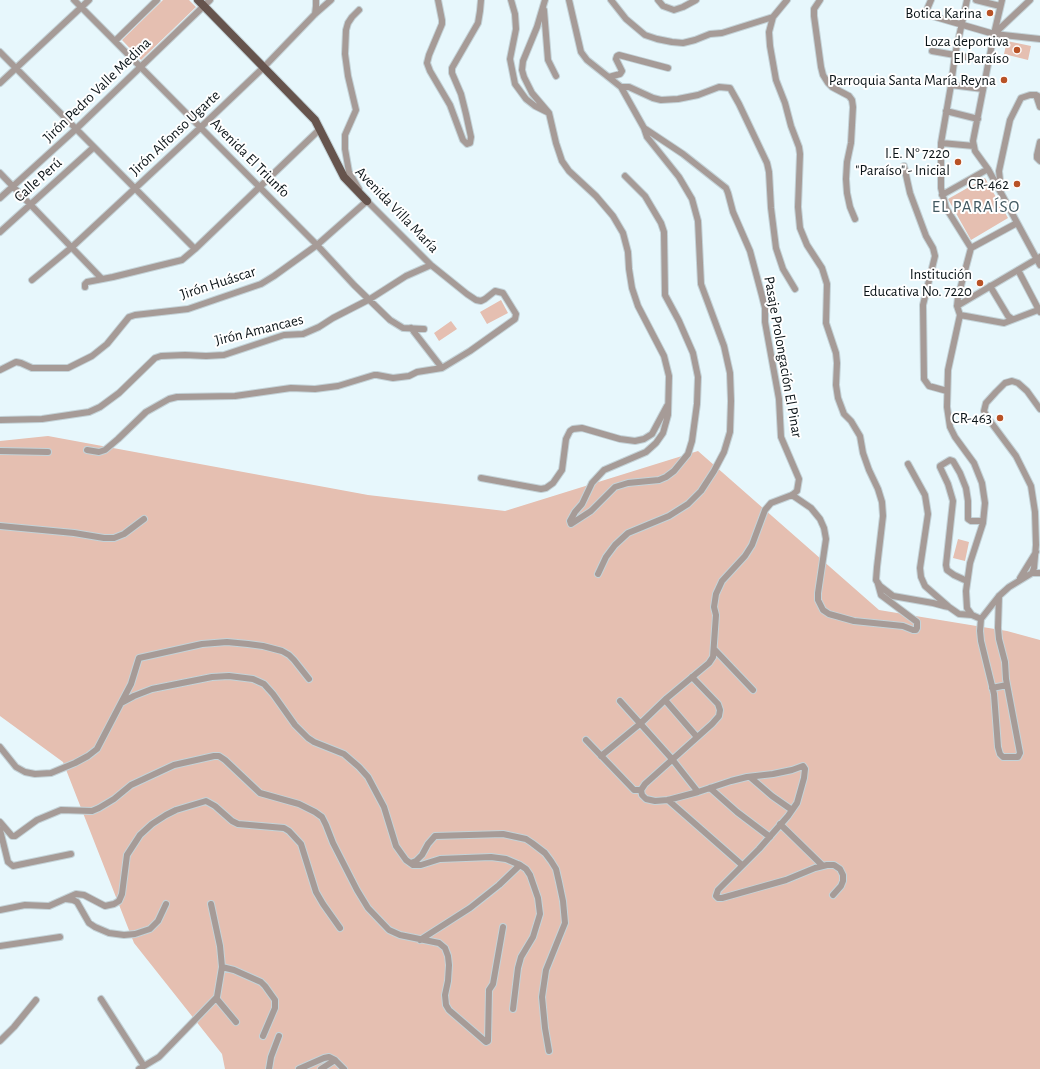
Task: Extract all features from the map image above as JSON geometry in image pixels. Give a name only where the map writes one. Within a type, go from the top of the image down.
[{"type":"main road","name":"Avenida Villa María","points":[[204,2],[264,68],[315,120],[344,177],[367,201]]},
{"type":"street","name":"Avenida El Triunfo","points":[[74,0],[317,245],[354,285],[396,325],[403,328],[424,329]]},
{"type":"street","points":[[0,83],[89,0]]},
{"type":"street","points":[[115,41],[157,0]]},
{"type":"street","points":[[314,14],[316,0]]},
{"type":"street","name":"Jirón Alfonso Ugarte","points":[[32,280],[72,247],[201,127],[264,68],[314,14],[331,0]]},
{"type":"street","points":[[438,0],[442,24],[427,62],[430,71],[450,105],[463,140],[466,144],[470,143],[471,137],[461,94],[452,73],[452,68],[478,23],[481,0]]},
{"type":"street","points":[[510,0],[515,14],[516,29],[510,59],[515,84],[526,99],[535,106],[549,113]]},
{"type":"street","points":[[569,0],[582,52],[587,60],[621,87],[644,128],[647,137],[679,177],[692,198],[698,221],[701,284],[724,346],[730,373],[730,432],[724,452],[701,491],[688,504],[669,516],[628,533],[615,545],[606,557],[598,574]]},
{"type":"street","points":[[611,0],[626,19],[645,35],[672,42],[694,40],[710,34],[722,33],[773,17]]},
{"type":"street","points":[[658,0],[663,6],[674,10],[683,8],[696,0]]},
{"type":"street","points":[[601,756],[709,663],[713,657],[714,648],[716,616],[714,606],[716,594],[722,581],[749,551],[765,510],[772,503],[792,495],[811,508],[820,519],[824,528],[826,539],[818,593],[818,600],[823,610],[829,614],[854,621],[902,626],[913,630],[918,628],[917,622],[881,595],[876,580],[884,516],[882,502],[878,489],[862,453],[860,436],[851,421],[844,414],[838,398],[836,385],[836,353],[826,323],[827,284],[822,268],[807,245],[800,228],[798,207],[799,146],[776,80],[769,32],[773,17],[787,0]]},
{"type":"street","points":[[820,0],[814,9],[814,16],[823,75],[832,87],[849,96],[854,107],[846,180],[848,200],[855,219]]},
{"type":"street","points":[[925,14],[930,0]]},
{"type":"street","points":[[967,0],[955,55],[941,143],[941,188],[946,208],[971,248],[958,297],[957,306],[960,315],[948,370],[947,407],[950,427],[955,437],[974,463],[982,483],[985,503],[983,521],[970,563],[967,581],[966,602],[967,608],[972,615]]},
{"type":"street","points":[[957,306],[1018,270],[1039,260],[974,146],[973,141],[1001,3],[976,0]]},
{"type":"street","points":[[994,34],[1030,0]]},
{"type":"street","name":"Jirón Pedro Valle Medina","points":[[0,198],[76,129],[204,2]]},
{"type":"street","points":[[544,2],[537,26],[523,61],[522,70],[527,86],[549,113],[559,155],[569,171],[596,196],[613,216],[623,232],[628,252],[628,269],[632,288],[638,306],[664,356],[669,376],[668,415],[663,433],[656,443],[646,452],[604,470],[592,484],[582,504],[575,512],[570,522],[571,524],[591,511],[615,487],[619,485],[659,480],[666,477],[674,471],[688,454],[692,441],[697,404],[698,377],[693,353],[679,321],[665,295],[664,232],[661,223],[645,196],[625,176]]},
{"type":"street","points":[[544,2],[548,60],[556,76]]},
{"type":"street","points":[[359,10],[348,23],[346,34],[345,54],[348,76],[356,110],[345,135],[344,149],[349,172],[367,201]]},
{"type":"street","points":[[932,16],[994,34],[1040,40]]},
{"type":"street","points":[[932,51],[989,61]]},
{"type":"street","points":[[0,52],[195,249]]},
{"type":"street","points":[[609,77],[620,74],[622,71],[616,59],[619,55],[668,68]]},
{"type":"street","points":[[951,85],[983,89]]},
{"type":"street","points":[[621,87],[629,87],[661,100],[678,99],[719,87],[730,88],[767,163],[776,248],[783,269],[794,289]]},
{"type":"street","points":[[1001,193],[999,171],[1010,120],[1021,98],[1030,95],[1038,96],[1040,107]]},
{"type":"street","points":[[946,111],[978,118]]},
{"type":"street","name":"Pasaje Prolongación El Pinar","points":[[644,128],[683,154],[726,188],[733,212],[750,250],[765,308],[764,322],[779,399],[781,437],[799,479],[797,491],[792,495]]},
{"type":"street","points":[[85,287],[87,282],[182,260],[320,129]]},
{"type":"street","points":[[1040,142],[1036,155],[1040,161]]},
{"type":"street","points":[[941,143],[974,146]]},
{"type":"street","name":"Calle Perú","points":[[0,232],[94,147]]},
{"type":"street","points":[[904,166],[910,193],[935,256],[923,305],[924,379],[929,386],[947,391]]},
{"type":"street","points":[[942,195],[988,169]]},
{"type":"street","points":[[0,174],[102,279]]},
{"type":"street","name":"Jirón Huáscar","points":[[0,370],[16,362],[32,368],[68,368],[92,356],[107,344],[130,317],[135,315],[188,309],[261,284],[317,245],[367,201]]},
{"type":"street","name":"Avenida Villa María","points":[[367,201],[431,265],[467,294],[476,300],[481,301],[495,291],[502,292],[516,314],[516,317],[470,351],[442,368]]},
{"type":"street","points":[[971,248],[1018,223]]},
{"type":"street","name":"Jirón Amancaes","points":[[0,420],[42,419],[89,412],[100,407],[119,393],[155,358],[161,356],[224,355],[284,335],[303,334],[320,327],[333,318],[370,299],[406,276],[431,265]]},
{"type":"street","points":[[960,315],[1004,323],[1039,311],[1018,270]]},
{"type":"street","points":[[990,286],[1008,316],[1012,319]]},
{"type":"street","points":[[87,450],[99,452],[105,450],[146,412],[169,399],[177,397],[235,396],[291,388],[315,390],[338,386],[378,374],[393,378],[409,376],[417,372],[442,368],[411,328]]},
{"type":"street","points":[[1032,573],[1036,552],[1035,512],[1031,486],[1016,456],[984,411],[986,403],[996,392],[1005,383],[1012,381],[1018,383],[1027,391],[1040,409]]},
{"type":"street","points":[[481,478],[541,489],[546,488],[553,482],[562,470],[566,439],[573,429],[582,428],[620,439],[634,441],[644,439],[652,434],[669,402]]},
{"type":"street","points":[[0,451],[48,452]]},
{"type":"street","points":[[967,581],[947,570],[946,565],[953,501],[948,484],[940,466],[950,460],[953,461],[964,480],[968,501],[968,519],[971,521],[983,521]]},
{"type":"street","points":[[908,464],[925,495],[928,514],[920,568],[925,586],[959,614],[972,615],[982,619]]},
{"type":"street","points":[[0,526],[114,538],[124,534],[144,518]]},
{"type":"street","points":[[1020,580],[1036,552]]},
{"type":"street","points":[[999,596],[998,628],[1001,652],[1005,662],[1007,685],[1020,753],[1018,757],[1003,757],[1000,754],[992,688],[980,632],[982,619],[999,596],[1032,573],[1040,573]]},
{"type":"street","points":[[876,580],[880,586],[893,596],[949,607]]},
{"type":"street","points":[[0,747],[16,767],[25,772],[35,774],[50,773],[75,764],[97,749],[131,684],[139,658],[202,644],[227,642],[263,646],[282,651],[294,660],[309,679]]},
{"type":"street","points":[[714,648],[754,690]]},
{"type":"street","points":[[121,703],[152,689],[212,678],[240,676],[253,679],[264,684],[295,725],[308,738],[314,742],[344,754],[368,777],[384,807],[396,846],[410,863],[413,865],[421,865],[440,859],[491,857],[506,859],[520,865],[530,876],[538,898],[540,914],[533,937],[521,957],[518,968],[513,1009]]},
{"type":"street","points":[[692,677],[718,704],[720,710],[719,716],[697,738],[645,784],[641,790],[642,795],[646,799],[655,801],[668,800],[731,781],[792,770],[803,766],[805,769],[804,778],[797,802],[792,810],[770,837],[718,890],[716,896],[718,898],[786,880],[823,866],[834,865],[840,869],[843,875],[841,886],[833,895]]},
{"type":"street","points":[[992,688],[1007,685]]},
{"type":"street","points":[[665,700],[697,738]]},
{"type":"street","points":[[620,702],[641,723],[698,792]]},
{"type":"street","points":[[586,740],[634,790],[641,790]]},
{"type":"street","points":[[0,822],[12,836],[15,836],[37,820],[61,810],[92,811],[99,808],[114,799],[131,785],[174,764],[219,756],[260,793],[299,804],[322,817],[333,843],[357,890],[368,908],[389,930],[400,936],[439,943],[445,948],[449,965],[445,995],[446,1005],[449,1010],[487,1042],[489,990],[493,984],[503,927]]},
{"type":"street","points":[[750,777],[772,796],[792,810]]},
{"type":"street","points":[[710,788],[737,812],[770,837]]},
{"type":"street","points":[[668,800],[742,865]]},
{"type":"street","points":[[0,910],[25,905],[49,906],[64,898],[76,894],[84,894],[105,906],[114,904],[119,901],[122,894],[127,855],[140,835],[152,824],[166,815],[176,810],[206,801],[238,824],[284,828],[290,831],[301,844],[320,898],[340,928]]},
{"type":"street","points":[[780,824],[823,866]]},
{"type":"street","points":[[0,830],[8,862],[13,866],[71,854]]},
{"type":"street","points":[[410,863],[416,861],[422,855],[428,844],[435,836],[503,834],[522,838],[532,843],[545,853],[551,861],[556,869],[559,882],[563,901],[565,923],[546,970],[542,997],[549,1051]]},
{"type":"street","points":[[420,940],[470,908],[499,885],[520,865]]},
{"type":"street","points":[[64,898],[77,902],[89,923],[95,927],[109,933],[124,935],[135,934],[150,929],[158,921],[166,904]]},
{"type":"street","points":[[101,999],[141,1068],[159,1057],[216,998],[222,967],[220,946],[210,904]]},
{"type":"street","points":[[0,946],[60,937]]},
{"type":"street","points":[[222,967],[234,970],[261,982],[275,1000],[275,1008],[263,1036]]},
{"type":"street","points":[[216,998],[236,1022]]},
{"type":"street","points":[[0,1041],[14,1027],[36,1000]]},
{"type":"street","points":[[269,1069],[271,1057],[279,1036]]},
{"type":"street","points":[[299,1069],[324,1058],[335,1060],[344,1069]]},
{"type":"street","points":[[321,1069],[335,1060]]},
{"type":"shaded area","points":[[163,0],[189,0],[196,7],[141,60],[122,40]]},
{"type":"shaded area","name":"Loza deportiva El Paraíso","points":[[1007,41],[1031,46],[1028,60],[1004,54]]},
{"type":"shaded area","points":[[985,178],[1008,218],[971,240],[948,199]]},
{"type":"shaded area","points":[[501,300],[508,313],[487,324],[480,312]]},
{"type":"shaded area","points":[[451,321],[457,329],[439,341],[434,333]]},
{"type":"shaded area","points":[[48,436],[368,495],[505,511],[698,451],[879,610],[1007,631],[1040,640],[1040,1069],[225,1069],[222,1054],[134,943],[63,762],[0,716],[0,441]]},
{"type":"shaded area","points":[[958,539],[969,542],[965,561],[953,558]]},
{"type":"place","name":"Botica Karina","points":[[990,13]]},
{"type":"place","name":"Loza deportiva El Paraíso","points":[[1017,50]]},
{"type":"place","name":"Parroquia Santa María Reyna","points":[[1004,80]]},
{"type":"place","name":"I.E. N° 7220 \"Paraíso\" - Inicial","points":[[958,162]]},
{"type":"place","name":"CR-462","points":[[1017,184]]},
{"type":"place","name":"Institución Educativa No. 7220","points":[[980,283]]},
{"type":"place","name":"CR-463","points":[[1000,418]]},
{"type":"district","name":"EL PARAÍSO","points":[[976,207]]}]
